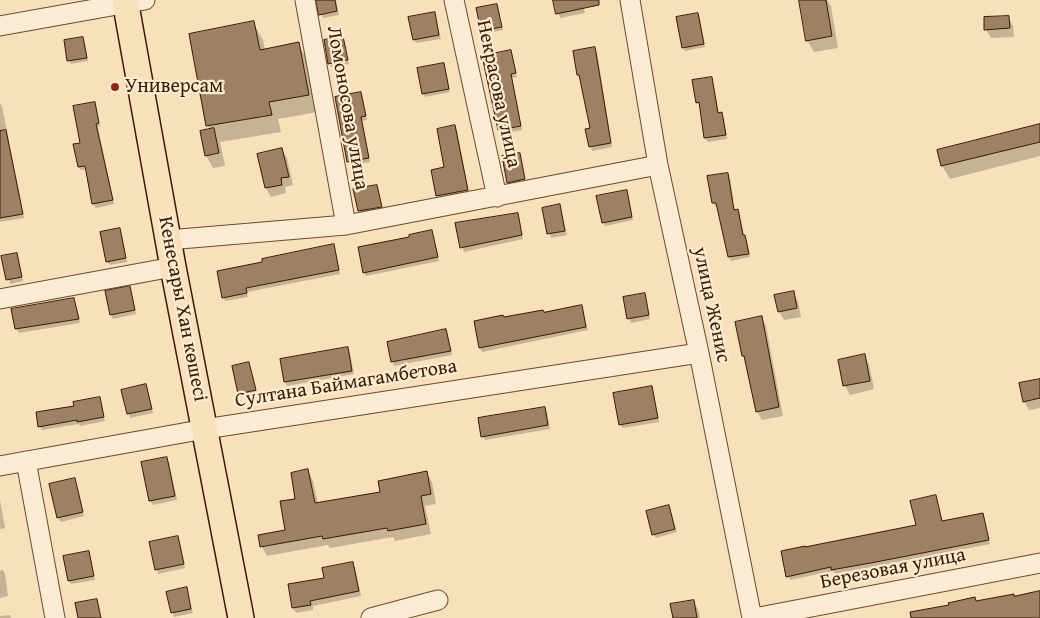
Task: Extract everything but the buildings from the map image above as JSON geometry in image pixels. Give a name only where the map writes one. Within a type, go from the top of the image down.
[{"type":"main road","name":"Кенесары Хан көшесі","points":[[132,1],[168,240],[241,618]]},
{"type":"street","name":"Ломоносова улица","points":[[305,0],[346,225]]},
{"type":"street","name":"Некрасова улица","points":[[454,0],[497,197]]},
{"type":"street","name":"улица Женис","points":[[630,0],[658,165],[699,353],[753,618]]},
{"type":"street","points":[[0,26],[132,1]]},
{"type":"street","points":[[168,240],[346,225],[658,165]]},
{"type":"street","points":[[0,299],[173,267]]},
{"type":"street","name":"Султана Баймагамбетова","points":[[0,466],[205,429],[699,353]]},
{"type":"street","points":[[26,461],[55,618]]},
{"type":"street","name":"Березовая улица","points":[[753,618],[1040,564]]},
{"type":"street","points":[[371,618],[438,600]]},
{"type":"place","name":"Универсам","points":[[115,87]]}]
